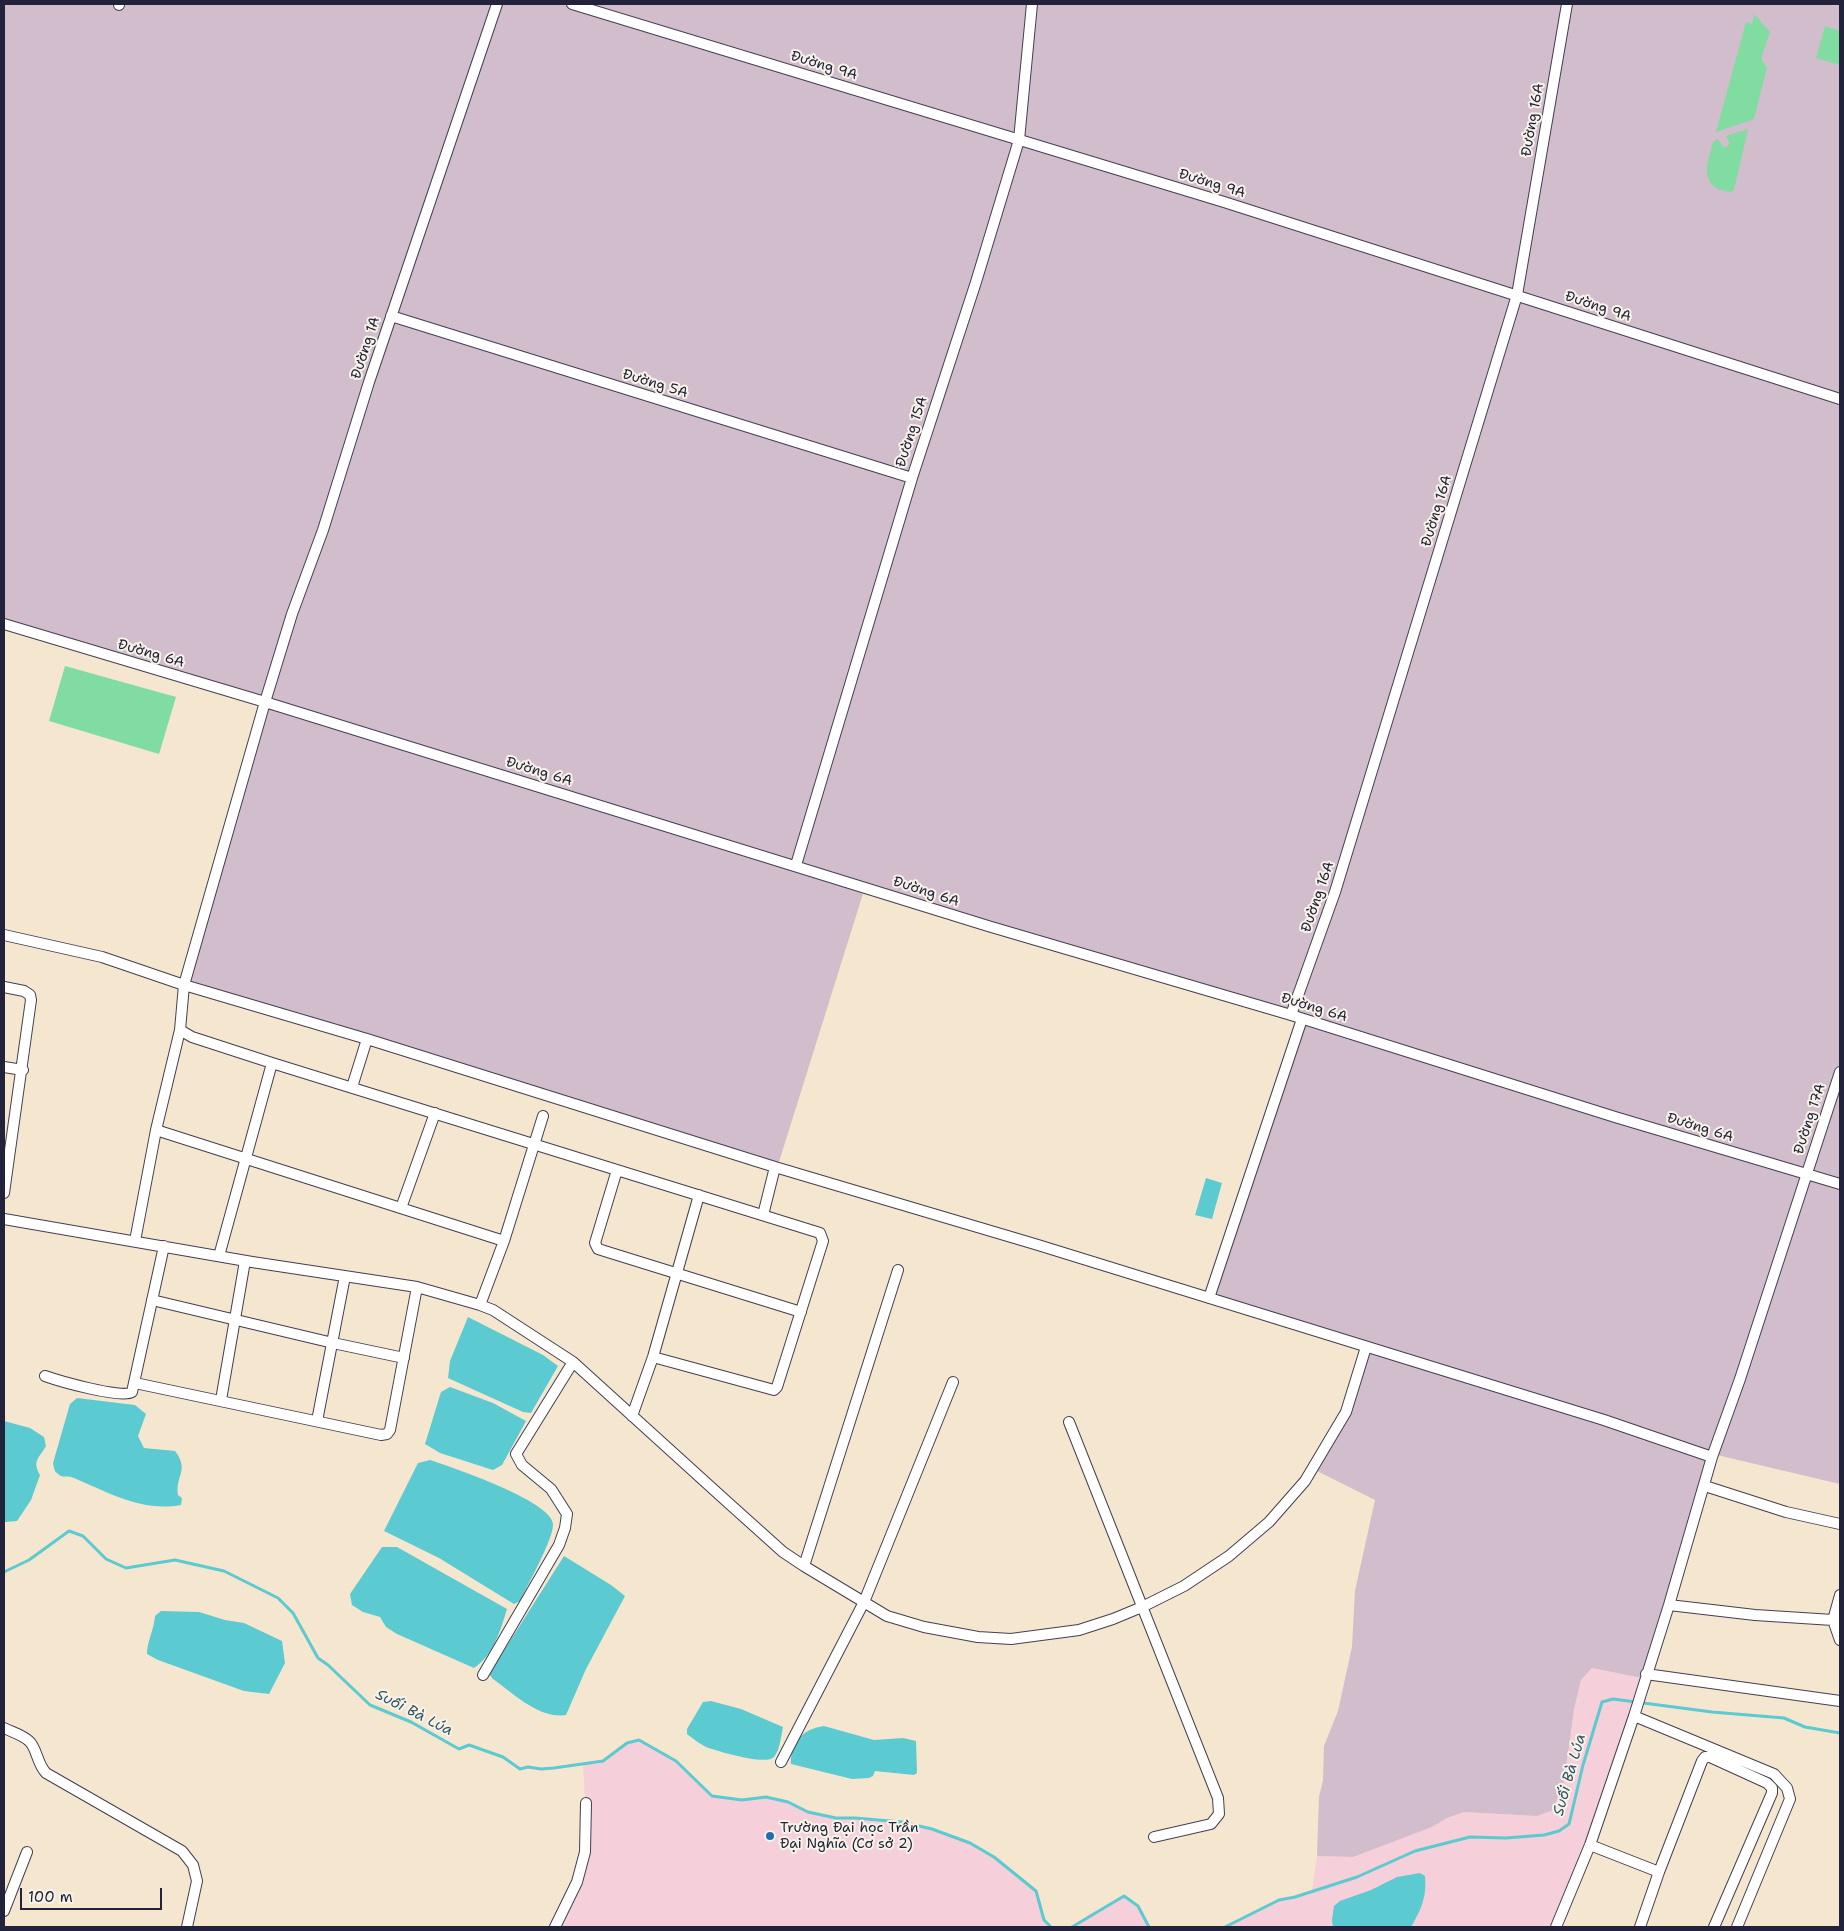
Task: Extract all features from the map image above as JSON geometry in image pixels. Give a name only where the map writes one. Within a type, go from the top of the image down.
[{"type":"street","name":"Đường 1A","points":[[134,1241],[156,1130],[180,1030],[184,984],[265,702],[292,614],[324,530],[391,316],[497,4]]},
{"type":"street","name":"Đường 9A","points":[[572,4],[1234,205],[1840,399]]},
{"type":"street","name":"Đường 15A","points":[[796,865],[912,478],[976,282],[1019,140],[1032,4]]},
{"type":"street","name":"Đường 16A","points":[[1291,1015],[1335,892],[1517,295],[1567,4]]},
{"type":"street","name":"Đường 5A","points":[[391,316],[912,478]]},
{"type":"street","name":"Đường 6A","points":[[4,624],[265,702],[988,926],[1291,1015],[1615,1117],[1840,1184]]},
{"type":"street","points":[[4,935],[102,956],[184,984],[367,1039],[775,1167],[1038,1245],[1604,1420],[1712,1457]]},
{"type":"street","points":[[4,987],[24,990],[30,995],[32,1000],[4,1193]]},
{"type":"street","points":[[1209,1298],[1302,1019]]},
{"type":"street","points":[[180,1030],[192,1037],[272,1063],[820,1233],[823,1241],[777,1387],[774,1390],[653,1357]]},
{"type":"street","points":[[352,1087],[367,1039]]},
{"type":"street","points":[[219,1256],[272,1063]]},
{"type":"street","points":[[4,1067],[23,1070]]},
{"type":"street","name":"Đường 17A","points":[[1646,1677],[1705,1486],[1712,1457],[1740,1379],[1840,1072]]},
{"type":"street","points":[[401,1208],[435,1113]]},
{"type":"street","points":[[480,1305],[504,1241],[543,1116]]},
{"type":"street","points":[[156,1130],[504,1241]]},
{"type":"street","points":[[763,1215],[775,1167]]},
{"type":"street","points":[[617,1170],[595,1243],[598,1249],[800,1312]]},
{"type":"street","points":[[632,1416],[653,1357],[699,1195]]},
{"type":"street","points":[[4,1219],[245,1261],[417,1287],[493,1310],[573,1362],[783,1552],[886,1616],[924,1627],[978,1637],[1011,1639],[1079,1630],[1113,1619],[1184,1586],[1229,1556],[1269,1522],[1305,1481],[1346,1412],[1366,1347]]},
{"type":"street","points":[[46,1376],[59,1381],[124,1395],[132,1392],[164,1246]]},
{"type":"street","points":[[221,1400],[245,1261]]},
{"type":"street","points":[[804,1566],[898,1270]]},
{"type":"street","points":[[317,1421],[345,1276]]},
{"type":"street","points":[[135,1383],[382,1435],[387,1434],[390,1430],[417,1287]]},
{"type":"street","points":[[152,1300],[404,1358]]},
{"type":"street","points":[[483,1675],[559,1546],[565,1528],[567,1514],[551,1489],[522,1464],[516,1454],[573,1362]]},
{"type":"street","points":[[781,1762],[864,1602],[953,1382]]},
{"type":"street","points":[[1069,1422],[1218,1798],[1219,1814],[1211,1824],[1154,1837]]},
{"type":"street","points":[[1705,1486],[1786,1512],[1840,1524]]},
{"type":"street","points":[[1840,1595],[1836,1620],[1840,1640]]},
{"type":"street","points":[[1669,1605],[1755,1615],[1836,1620]]},
{"type":"street","points":[[1556,1927],[1590,1844],[1646,1677],[1840,1701]]},
{"type":"street","points":[[1634,1713],[1774,1774],[1788,1788],[1790,1799],[1737,1927]]},
{"type":"street","points":[[4,1728],[29,1740],[40,1766],[46,1773],[182,1851],[193,1865],[197,1881],[186,1927]]},
{"type":"street","points":[[1642,1926],[1659,1872],[1702,1761],[1705,1757],[1710,1757],[1767,1783],[1772,1788],[1772,1793],[1714,1927]]},
{"type":"street","points":[[555,1927],[577,1882],[585,1852],[586,1804]]},
{"type":"street","points":[[1590,1844],[1659,1872]]},
{"type":"street","points":[[4,1910],[27,1852]]},
{"type":"shaded area","points":[[4,4],[1840,4],[1840,1484],[1717,1455],[1213,1296],[1306,1017],[1062,945],[866,884],[778,1165],[188,982],[267,706],[4,621]]},
{"type":"shaded area","points":[[1368,1351],[1603,1423],[1708,1459],[1642,1678],[1592,1668],[1581,1680],[1574,1709],[1564,1781],[1553,1810],[1537,1816],[1464,1812],[1447,1818],[1432,1827],[1353,1857],[1317,1856],[1319,1797],[1323,1780],[1324,1746],[1338,1711],[1352,1647],[1355,1591],[1375,1500],[1315,1470]]},
{"type":"shaded area","points":[[1592,1668],[1642,1678],[1587,1843],[1552,1927],[1225,1927],[1279,1900],[1312,1891],[1317,1856],[1353,1857],[1432,1827],[1447,1818],[1464,1812],[1537,1816],[1574,1709],[1581,1680]]},
{"type":"shaded area","name":"Trường Đại học Trần Đại Nghĩa (Cơ sở 2)","points":[[639,1740],[676,1761],[712,1796],[742,1800],[766,1797],[788,1802],[808,1812],[836,1818],[902,1822],[932,1829],[970,1843],[994,1857],[1036,1891],[1044,1920],[1051,1927],[559,1927],[581,1883],[585,1800],[583,1764],[603,1761],[627,1743]]},
{"type":"shaded area","points":[[1124,1896],[1138,1906],[1149,1927],[1072,1927]]},
{"type":"green space","points":[[1754,14],[1770,32],[1761,59],[1767,68],[1754,119],[1716,132],[1746,22],[1752,24]]},
{"type":"green space","points":[[1825,26],[1840,31],[1840,65],[1816,58]]},
{"type":"green space","points":[[1748,129],[1734,190],[1730,192],[1717,188],[1710,182],[1707,172],[1708,159],[1713,142],[1718,139],[1724,148],[1730,144],[1726,136]]},
{"type":"green space","points":[[65,666],[176,697],[159,754],[49,721]]},
{"type":"water","points":[[1206,1178],[1222,1183],[1212,1219],[1195,1215]]},
{"type":"water","points":[[468,1317],[543,1355],[558,1366],[531,1413],[523,1412],[448,1378],[450,1361]]},
{"type":"water","points":[[450,1387],[493,1403],[526,1421],[502,1465],[493,1470],[440,1453],[425,1444],[441,1392]]},
{"type":"water","points":[[77,1398],[135,1405],[146,1414],[138,1436],[144,1448],[175,1451],[182,1468],[178,1482],[178,1495],[182,1498],[181,1505],[152,1506],[126,1500],[72,1477],[61,1476],[56,1472],[53,1463],[70,1404]]},
{"type":"water","points":[[4,1421],[30,1428],[44,1437],[46,1446],[37,1460],[40,1475],[31,1500],[17,1521],[5,1522]]},
{"type":"water","points":[[430,1460],[519,1495],[548,1515],[553,1524],[552,1531],[540,1562],[520,1601],[514,1604],[439,1558],[384,1531],[418,1463]]},
{"type":"water","points":[[382,1547],[397,1547],[507,1609],[495,1642],[481,1663],[474,1668],[397,1634],[386,1627],[380,1617],[363,1612],[352,1605],[350,1594]]},
{"type":"water","points":[[564,1556],[611,1585],[625,1596],[586,1669],[566,1715],[556,1715],[546,1713],[527,1704],[489,1674]]},
{"type":"water","points":[[161,1611],[199,1612],[225,1620],[244,1623],[282,1641],[285,1663],[269,1694],[244,1691],[158,1660],[147,1654],[155,1616]]},
{"type":"water","points":[[711,1701],[741,1709],[783,1727],[779,1747],[774,1757],[762,1760],[730,1754],[706,1747],[687,1734],[687,1729],[703,1702]]},
{"type":"water","points":[[824,1726],[874,1740],[903,1738],[916,1741],[917,1773],[914,1775],[875,1771],[873,1776],[869,1778],[852,1779],[791,1764],[793,1749],[799,1738],[810,1730]]},
{"type":"water","points":[[1420,1873],[1425,1876],[1424,1897],[1411,1927],[1333,1927],[1334,1906],[1340,1901],[1371,1890],[1397,1877]]},
{"type":"waterway","name":"Suối Bà Lúa","points":[[4,1572],[29,1560],[69,1531],[83,1536],[106,1559],[126,1568],[175,1560],[224,1571],[278,1598],[293,1613],[318,1658],[328,1665],[370,1705],[411,1722],[459,1749],[469,1745],[503,1757],[520,1769],[528,1767],[541,1769],[603,1761],[627,1743],[639,1740],[676,1761],[712,1796],[742,1800],[766,1797],[788,1802],[808,1812],[836,1818],[902,1822],[932,1829],[970,1843],[994,1857],[1036,1891],[1044,1920],[1051,1927]]},
{"type":"waterway","name":"Suối Bà Lúa","points":[[1225,1927],[1279,1900],[1295,1897],[1357,1877],[1415,1851],[1470,1837],[1506,1838],[1544,1835],[1559,1831],[1569,1824],[1583,1765],[1602,1702],[1613,1699],[1712,1712],[1784,1718],[1805,1727],[1840,1733]]},
{"type":"waterway","name":"Suối Bà Lúa","points":[[1072,1927],[1124,1896],[1138,1906],[1149,1927]]},
{"type":"place","name":"Trường Đại học Trần Đại Nghĩa (Cơ sở 2)","points":[[770,1836]]}]
